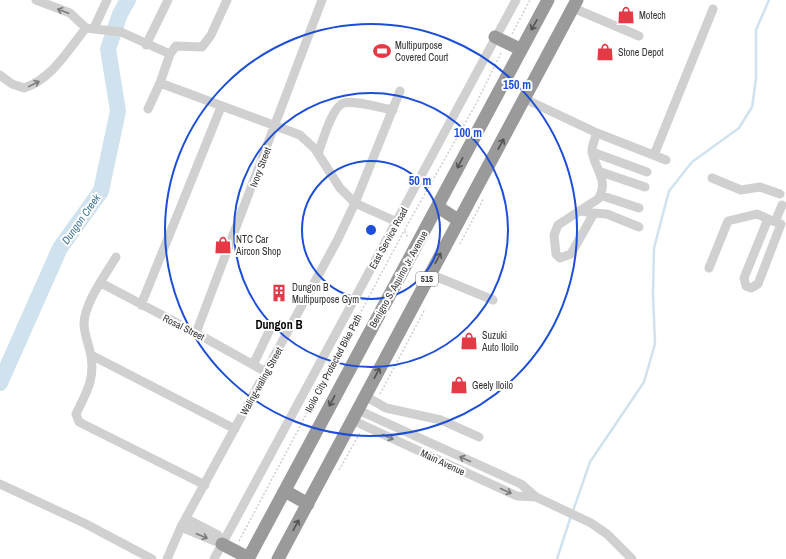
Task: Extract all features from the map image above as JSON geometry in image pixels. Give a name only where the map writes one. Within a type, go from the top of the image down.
[{"type":"highway","name":"Benigno S. Aquino Jr. Avenue","points":[[248,558],[438,207],[520,49],[548,0]]},
{"type":"highway","name":"515","points":[[278,559],[458,220],[526,98],[575,4]]},
{"type":"highway","points":[[501,40],[520,49]]},
{"type":"highway","points":[[438,207],[458,220]]},
{"type":"highway","points":[[285,491],[308,504]]},
{"type":"highway","points":[[222,544],[248,558]]},
{"type":"street","points":[[36,0],[70,13],[93,28],[121,32],[146,45],[170,54]]},
{"type":"street","points":[[0,75],[12,84],[24,88],[37,84],[57,66],[93,28],[107,0]]},
{"type":"street","points":[[146,45],[168,0]]},
{"type":"street","points":[[148,109],[160,83],[170,54],[176,46],[202,47],[211,35],[227,0]]},
{"type":"street","name":"Ivory Street","points":[[196,333],[322,0]]},
{"type":"street","name":"East Service Road","points":[[214,559],[397,222],[501,40],[516,0]]},
{"type":"street","points":[[575,4],[639,36]]},
{"type":"street","points":[[654,155],[713,9]]},
{"type":"street","points":[[160,83],[221,107],[300,135],[315,148],[340,188],[356,203],[397,222]]},
{"type":"street","name":"Waling-waling Street","points":[[168,559],[182,527],[356,203],[400,91]]},
{"type":"street","points":[[526,98],[597,133],[666,160]]},
{"type":"street","points":[[318,154],[338,106],[344,103],[352,103],[393,110]]},
{"type":"street","points":[[142,306],[221,107]]},
{"type":"street","points":[[594,213],[571,254],[560,258],[556,254],[554,235],[558,225],[580,211],[600,195],[602,180],[601,172],[592,152],[597,133]]},
{"type":"street","points":[[592,152],[647,172]]},
{"type":"street","points":[[601,172],[645,187]]},
{"type":"street","points":[[712,178],[741,190],[760,187],[783,192],[780,201],[784,205],[758,284],[751,288],[746,286],[744,278],[778,223]]},
{"type":"street","points":[[600,195],[639,208]]},
{"type":"street","points":[[580,211],[607,214],[639,227]]},
{"type":"street","points":[[709,268],[728,221],[757,214],[778,223]]},
{"type":"street","points":[[116,257],[87,308],[84,322],[86,339],[91,355],[92,372],[90,386],[76,414],[79,422],[205,484]]},
{"type":"street","points":[[430,274],[493,300]]},
{"type":"street","name":"Rosal Street","points":[[101,283],[266,372]]},
{"type":"street","points":[[253,365],[272,325]]},
{"type":"street","points":[[91,355],[235,429]]},
{"type":"street","points":[[365,396],[386,408],[441,420],[479,437]]},
{"type":"street","name":"Main Avenue","points":[[355,415],[517,496],[536,497],[554,504],[591,523],[612,538],[632,559]]},
{"type":"street","points":[[0,484],[86,524],[152,559]]},
{"type":"street","points":[[187,519],[218,535],[222,544]]},
{"type":"street","points":[[182,527],[222,544]]},
{"type":"path","name":"Iloilo City Protected Bike Path","points":[[234,551],[401,236],[476,104],[501,40],[530,0]]},
{"type":"waterway","name":"Dungon Creek","points":[[0,383],[60,248],[101,191],[118,111],[108,49],[120,14],[128,0]]},
{"type":"waterway","points":[[573,511],[590,462],[644,382],[655,344],[653,294],[654,248],[669,191],[692,162],[739,128],[752,107],[756,79],[756,30],[769,0]]},
{"type":"waterway","points":[[557,559],[571,516]]},
{"type":"place","name":"Motech","points":[[626,15]]},
{"type":"place","name":"Multipurpose Covered Court","points":[[382,51]]},
{"type":"place","name":"Stone Depot","points":[[605,52]]},
{"type":"place","name":"NTC Car Aircon Shop","points":[[223,245]]},
{"type":"place","name":"Dungon B Multipurpose Gym","points":[[279,293]]},
{"type":"place","name":"Suzuki Auto Iloilo","points":[[469,341]]},
{"type":"place","name":"Geely Iloilo","points":[[459,385]]},
{"type":"district","name":"Dungon B","points":[[279,325]]}]
